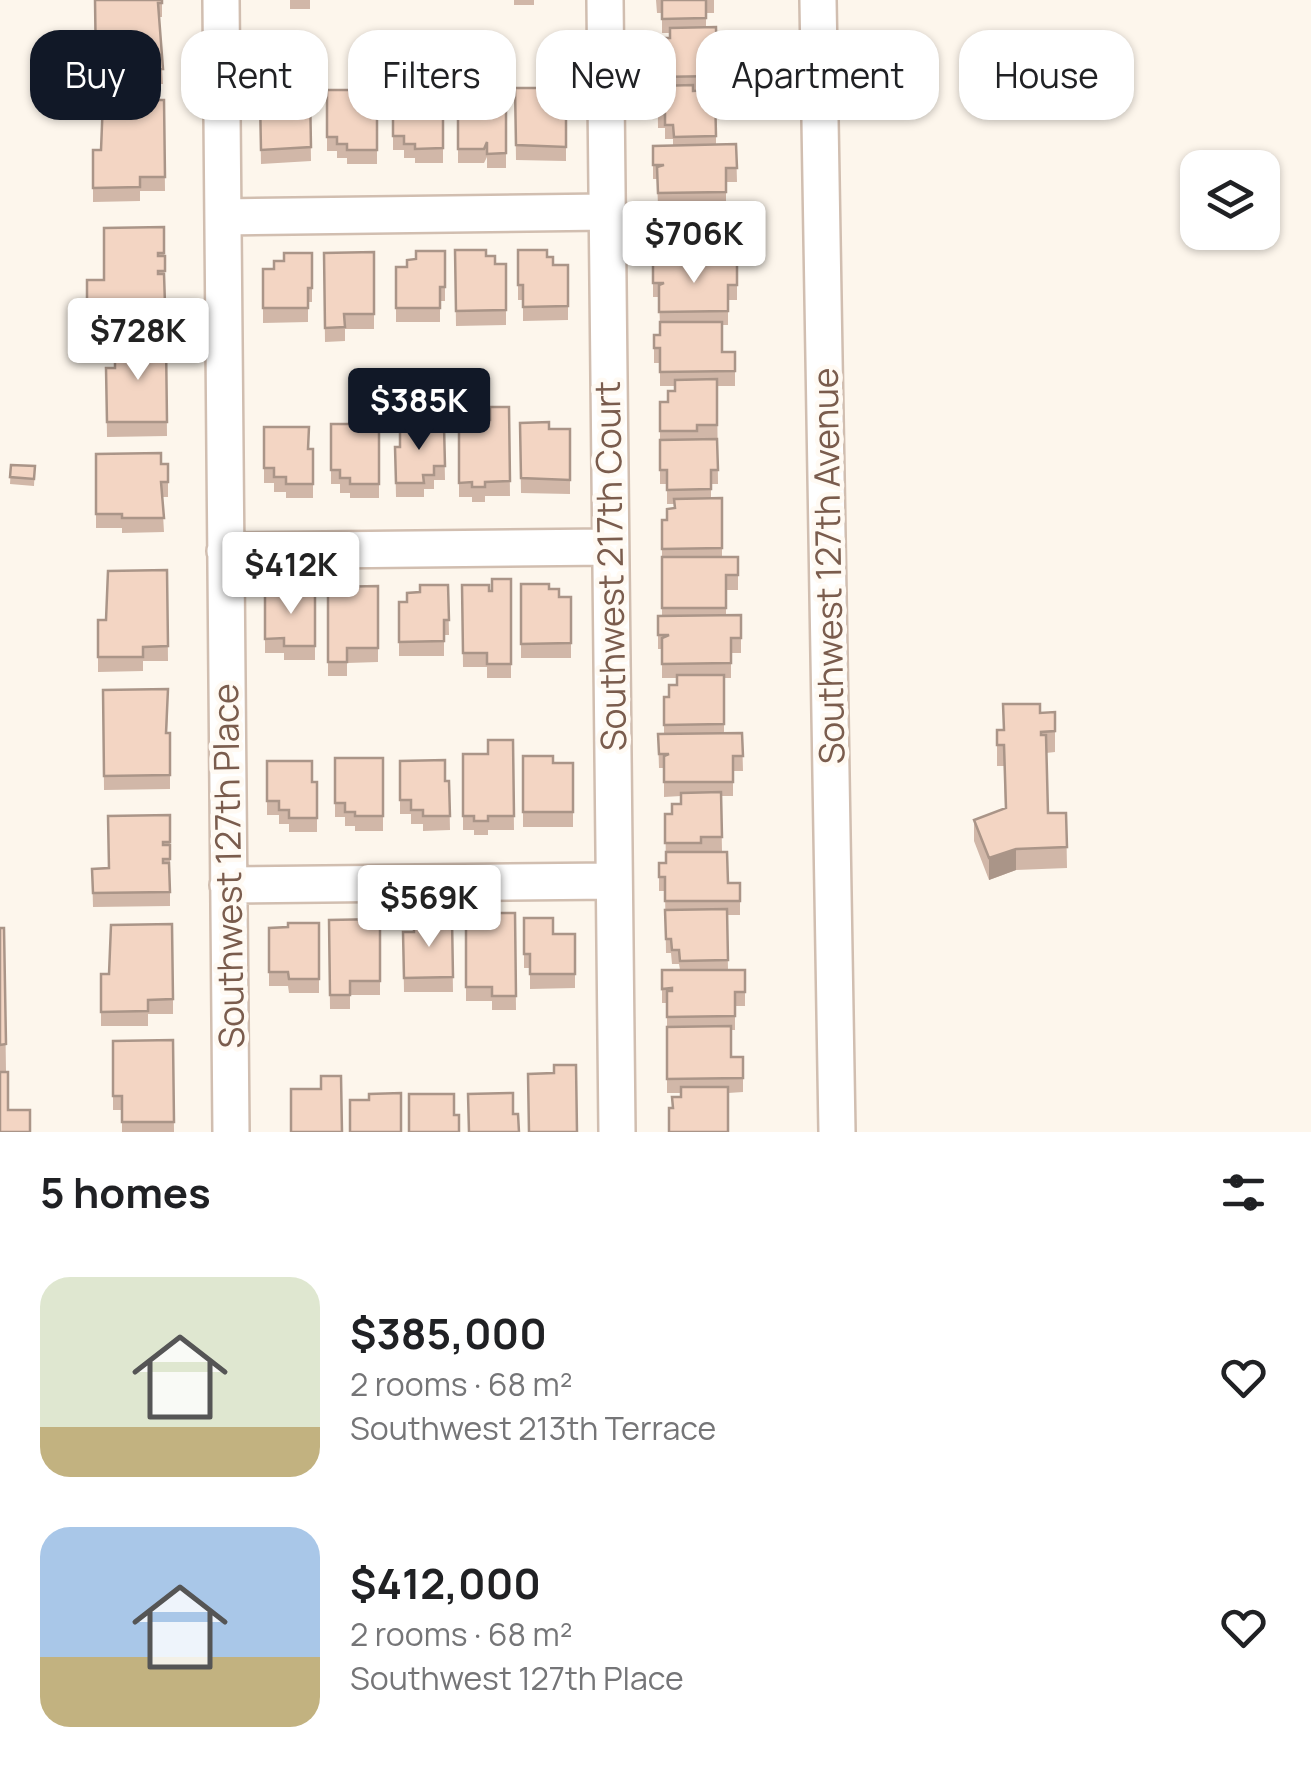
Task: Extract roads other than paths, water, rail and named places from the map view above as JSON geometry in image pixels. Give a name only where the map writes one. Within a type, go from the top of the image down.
[{"type":"street","name":"Southwest 127th Place","points":[[221,0],[232,1132]]},
{"type":"street","name":"Southwest 217th Court","points":[[605,0],[616,1132]]},
{"type":"street","name":"Southwest 127th Avenue","points":[[818,0],[836,1132]]},
{"type":"street","points":[[223,218],[606,212]]},
{"type":"street","points":[[225,552],[609,547]]},
{"type":"street","points":[[228,884],[613,881]]}]
